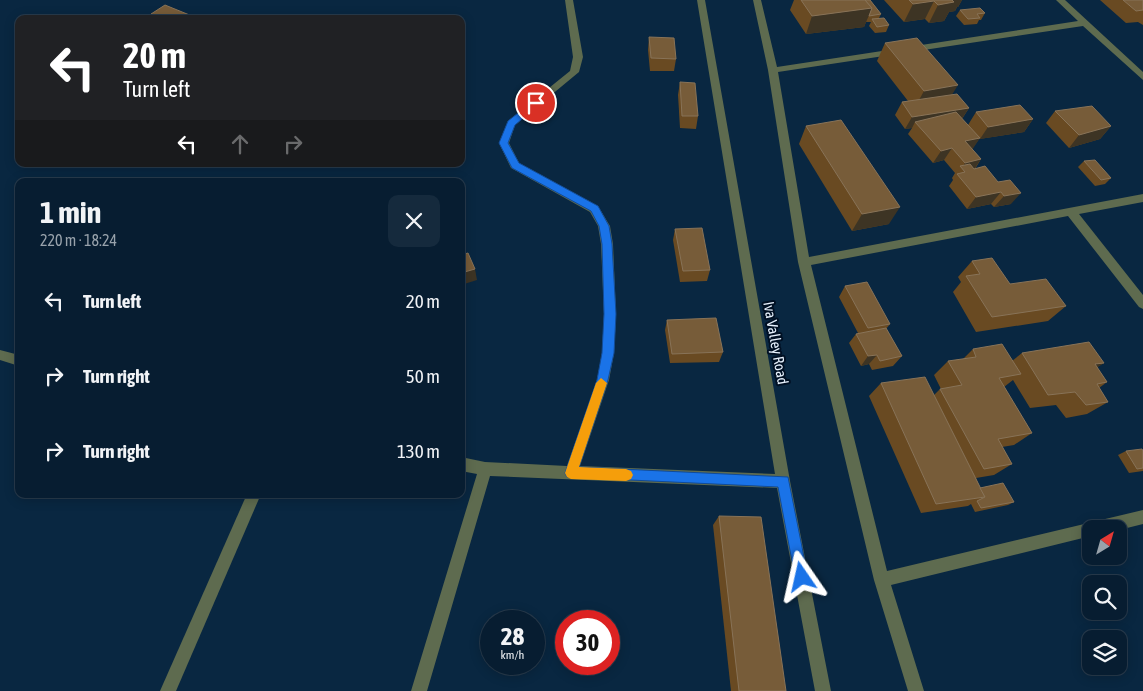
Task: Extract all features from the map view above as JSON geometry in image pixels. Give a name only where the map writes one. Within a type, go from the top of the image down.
[{"type":"street","points":[[569,0],[578,57],[574,72],[511,123],[504,143],[515,165],[594,209],[604,226],[607,244],[610,314],[608,353],[603,380],[571,473]]},
{"type":"street","name":"Iva Valley Road","points":[[700,0],[783,481],[823,691]]},
{"type":"street","points":[[757,0],[773,70],[804,262],[882,580],[916,691]]},
{"type":"street","points":[[1060,0],[1143,78]]},
{"type":"street","points":[[773,70],[1085,23]]},
{"type":"street","points":[[804,262],[1143,198]]},
{"type":"street","points":[[1070,212],[1143,304]]},
{"type":"street","points":[[0,354],[15,360]]},
{"type":"street","points":[[465,465],[485,469],[783,481]]},
{"type":"street","points":[[419,691],[485,469]]},
{"type":"street","points":[[168,691],[252,498]]},
{"type":"street","points":[[1128,521],[1143,517]]},
{"type":"street","points":[[882,580],[1082,532]]},
{"type":"building","points":[[801,0],[865,0],[872,8],[812,16]]},
{"type":"building","points":[[865,0],[870,0],[881,14],[869,16],[872,8]]},
{"type":"building","points":[[909,0],[952,0],[954,2],[938,5],[934,1],[913,4]]},
{"type":"building","points":[[1123,0],[1143,0],[1143,10],[1136,11]]},
{"type":"building","points":[[165,5],[190,15],[153,15],[151,14]]},
{"type":"building","points":[[980,8],[985,13],[977,14],[980,18],[968,19],[960,10]]},
{"type":"building","points":[[884,18],[889,25],[877,27],[872,19]]},
{"type":"building","points":[[649,37],[674,38],[676,59],[651,58]]},
{"type":"building","points":[[917,38],[958,85],[924,91],[885,43]]},
{"type":"building","points":[[680,82],[695,83],[698,116],[682,116]]},
{"type":"building","points":[[957,94],[969,108],[912,117],[902,102]]},
{"type":"building","points":[[1020,105],[1033,119],[988,127],[976,112]]},
{"type":"building","points":[[1092,106],[1111,126],[1079,135],[1055,111]]},
{"type":"building","points":[[956,112],[980,138],[965,141],[981,159],[965,163],[952,148],[941,151],[915,122]]},
{"type":"building","points":[[841,120],[900,207],[862,214],[806,126]]},
{"type":"building","points":[[1095,160],[1111,178],[1101,180],[1084,161]]},
{"type":"building","points":[[970,164],[974,169],[985,166],[998,182],[1010,180],[1021,193],[1004,196],[1001,192],[976,197],[957,174],[965,172],[960,166]]},
{"type":"building","points":[[702,228],[710,270],[683,271],[675,229]]},
{"type":"building","points":[[468,253],[475,269],[465,272],[465,254]]},
{"type":"building","points":[[992,258],[1010,284],[1046,279],[1066,306],[992,317],[966,276],[980,274],[972,261]]},
{"type":"building","points":[[867,282],[890,324],[868,328],[845,286]]},
{"type":"building","points":[[716,318],[723,352],[672,354],[667,320]]},
{"type":"building","points":[[886,328],[902,356],[880,361],[877,355],[868,356],[856,334]]},
{"type":"building","points":[[1089,342],[1104,363],[1095,364],[1107,382],[1097,384],[1108,402],[1086,405],[1075,392],[1048,395],[1022,353]]},
{"type":"building","points":[[1002,344],[1021,374],[999,378],[1032,433],[998,439],[1012,464],[984,469],[940,389],[962,385],[948,361],[976,357],[973,349]]},
{"type":"building","points":[[925,377],[985,497],[936,504],[881,383]]},
{"type":"building","points":[[1142,449],[1143,468],[1137,469],[1126,451]]},
{"type":"building","points":[[1003,483],[1014,502],[981,508],[977,501],[985,497],[980,488]]},
{"type":"building","points":[[719,516],[761,517],[786,691],[739,691]]},
{"type":"slow traffic","points":[[601,383],[571,473],[626,475]]},
{"type":"route","points":[[536,103],[511,123],[504,143],[515,165],[594,209],[604,226],[607,244],[610,314],[608,353],[603,380],[571,473],[783,481],[802,577]]}]
